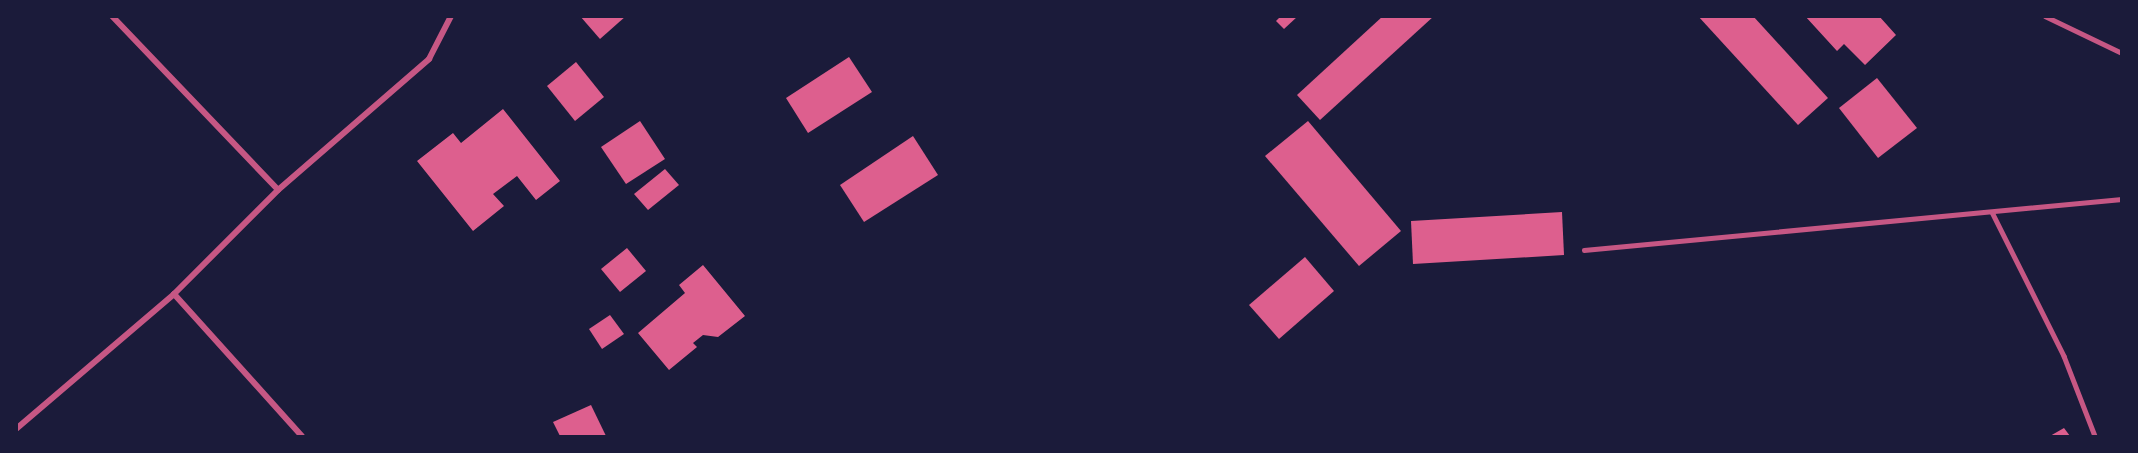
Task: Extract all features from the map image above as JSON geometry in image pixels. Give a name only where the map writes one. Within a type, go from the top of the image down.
[{"type":"street","points":[[112,16],[278,190]]},
{"type":"street","points":[[16,429],[174,294],[278,190],[429,59],[451,16]]},
{"type":"street","points":[[174,294],[302,436]]},
{"type":"lane","points":[[2045,16],[2121,53]]},
{"type":"lane","points":[[1584,250],[2121,199]]},
{"type":"lane","points":[[1992,212],[2064,356],[2095,436]]},
{"type":"building","points":[[580,16],[626,16],[600,39]]},
{"type":"building","points":[[1281,16],[1298,16],[1284,29],[1276,21]]},
{"type":"building","points":[[1383,16],[1434,16],[1320,120],[1297,95]]},
{"type":"building","points":[[1698,16],[1753,16],[1828,98],[1798,125]]},
{"type":"building","points":[[1805,16],[1879,16],[1896,35],[1865,65],[1844,44],[1837,51]]},
{"type":"building","points":[[849,57],[872,92],[808,133],[786,98]]},
{"type":"building","points":[[576,62],[604,97],[575,121],[547,86]]},
{"type":"building","points":[[1877,78],[1917,128],[1878,158],[1839,108]]},
{"type":"building","points":[[503,109],[560,181],[536,200],[517,176],[493,194],[504,206],[473,231],[417,161],[453,133],[461,143]]},
{"type":"building","points":[[640,121],[665,159],[626,184],[601,147]]},
{"type":"building","points":[[1308,121],[1401,231],[1359,266],[1265,156]]},
{"type":"building","points":[[913,136],[938,175],[864,222],[840,185]]},
{"type":"building","points":[[665,169],[679,185],[648,210],[634,194]]},
{"type":"building","points":[[1562,212],[1564,255],[1413,264],[1411,221]]},
{"type":"building","points":[[627,248],[646,271],[620,292],[601,269]]},
{"type":"building","points":[[1305,257],[1334,291],[1279,339],[1249,305]]},
{"type":"building","points":[[703,265],[745,316],[718,337],[703,335],[693,343],[697,347],[669,370],[638,333],[685,293],[679,285]]},
{"type":"building","points":[[610,315],[624,334],[602,349],[589,329]]},
{"type":"building","points":[[591,405],[606,436],[560,436],[553,422]]},
{"type":"building","points":[[2064,428],[2070,436],[2050,436]]}]
